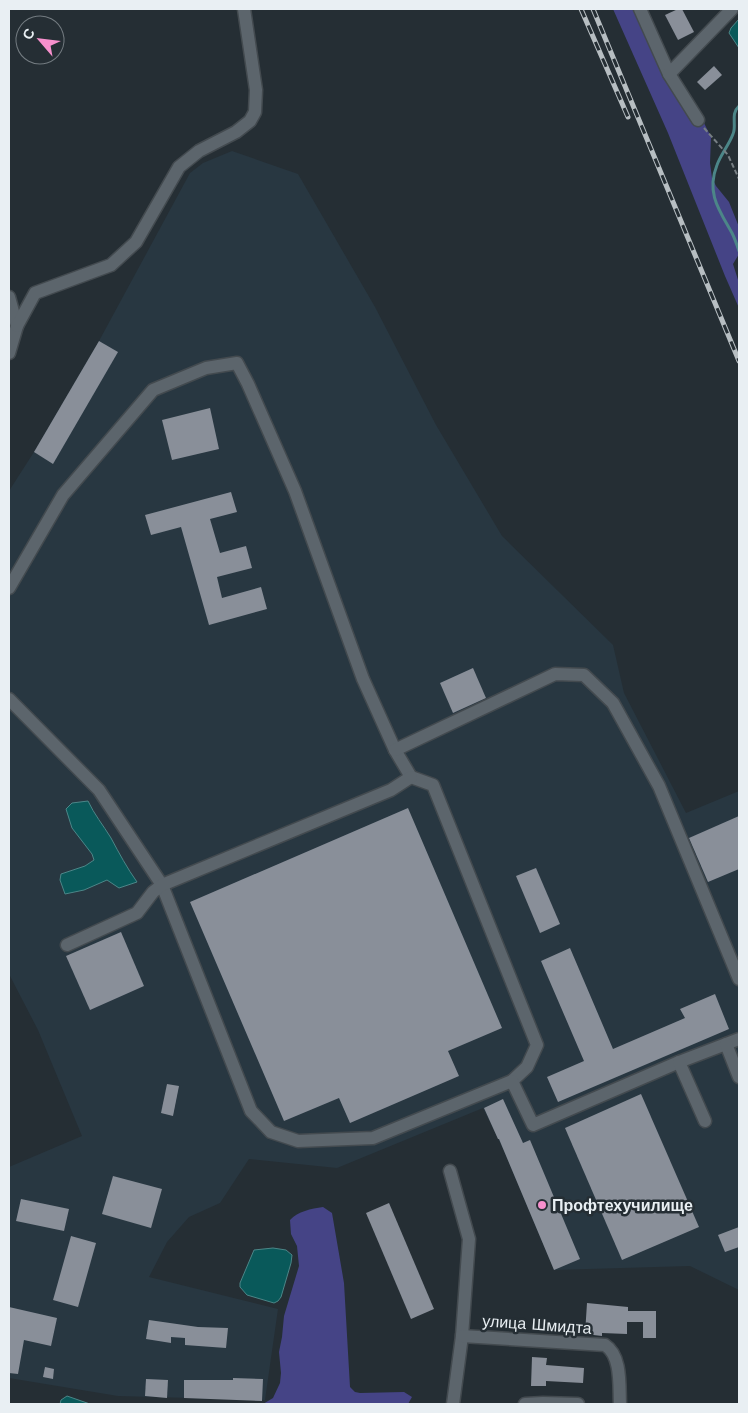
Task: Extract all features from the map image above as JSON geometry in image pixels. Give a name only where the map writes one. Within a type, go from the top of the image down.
[{"type":"street","points":[[9,353],[17,326],[35,294],[111,265],[136,242],[179,166],[199,151],[236,132],[250,121],[255,112],[256,90],[244,9]]},
{"type":"street","points":[[640,9],[669,74],[698,120]]},
{"type":"street","points":[[669,74],[732,9]]},
{"type":"street","points":[[9,297],[17,326]]},
{"type":"street","points":[[9,588],[63,495],[153,390],[206,368],[237,363],[295,491],[363,679],[395,750],[410,777],[433,785],[538,1045],[527,1067],[512,1080],[373,1138],[298,1140],[271,1132],[251,1110],[162,885],[99,790],[9,699]]},
{"type":"street","points":[[395,750],[555,674],[584,675],[613,703],[659,786],[739,979]]},
{"type":"street","points":[[67,945],[137,913],[152,892],[162,885],[391,790],[410,777]]},
{"type":"street","points":[[512,1080],[533,1125],[679,1062],[739,1039]]},
{"type":"street","points":[[726,1044],[739,1077]]},
{"type":"street","points":[[679,1062],[705,1120]]},
{"type":"street","points":[[450,1170],[469,1239],[462,1336],[453,1404]]},
{"type":"street","name":"улица Шмидта","points":[[462,1336],[605,1345],[611,1349],[616,1359],[620,1404]]},
{"type":"street","points":[[525,1404],[578,1404]]},
{"type":"path","points":[[698,120],[728,155],[739,179]]},
{"type":"shaded area","points":[[613,9],[640,9],[659,51],[700,115],[711,137],[710,163],[712,178],[729,202],[739,227],[739,254],[733,264],[739,283],[739,308],[668,133]]},
{"type":"shaded area","points":[[232,151],[298,174],[375,307],[436,425],[502,536],[613,645],[624,693],[686,813],[739,791],[739,1290],[690,1266],[554,1270],[504,1151],[483,1108],[337,1168],[249,1159],[220,1203],[189,1217],[167,1242],[149,1277],[278,1309],[265,1400],[118,1396],[9,1378],[9,1167],[82,1136],[38,1030],[9,974],[9,491],[99,341],[190,173],[203,163]]},
{"type":"shaded area","points":[[323,1207],[332,1213],[344,1283],[350,1387],[355,1392],[360,1393],[404,1392],[412,1397],[408,1404],[263,1404],[273,1398],[280,1383],[279,1352],[284,1316],[299,1266],[297,1246],[291,1234],[290,1220],[301,1212]]},
{"type":"water","points":[[739,19],[739,48],[729,33]]},
{"type":"water","points":[[88,801],[137,882],[119,888],[107,880],[84,890],[65,894],[60,880],[61,874],[85,866],[94,860],[92,854],[72,828],[66,809],[72,803]]},
{"type":"water","points":[[273,1248],[286,1250],[292,1255],[281,1297],[274,1303],[247,1295],[240,1287],[254,1250]]},
{"type":"water","points":[[67,1396],[90,1404],[60,1404],[61,1400]]},
{"type":"building","points":[[682,9],[694,32],[678,40],[665,15]]},
{"type":"building","points":[[714,66],[722,75],[705,90],[697,82]]},
{"type":"building","points":[[99,341],[118,352],[53,464],[34,452]]},
{"type":"building","points":[[210,408],[219,449],[172,460],[162,420]]},
{"type":"building","points":[[231,492],[237,512],[210,519],[220,553],[246,546],[252,568],[217,577],[222,598],[261,587],[267,609],[209,625],[181,527],[151,535],[145,515]]},
{"type":"building","points":[[473,668],[486,698],[453,713],[440,683]]},
{"type":"building","points":[[408,808],[502,1028],[448,1051],[459,1076],[350,1123],[339,1098],[284,1121],[190,902]]},
{"type":"building","points":[[739,816],[739,869],[708,882],[689,838]]},
{"type":"building","points":[[536,868],[560,924],[540,933],[516,876]]},
{"type":"building","points":[[121,932],[144,986],[90,1010],[66,956]]},
{"type":"building","points":[[570,948],[613,1049],[685,1018],[680,1009],[715,994],[729,1029],[558,1102],[547,1077],[584,1061],[541,961]]},
{"type":"building","points":[[167,1084],[179,1086],[173,1116],[161,1113]]},
{"type":"building","points":[[641,1094],[699,1227],[622,1260],[565,1128]]},
{"type":"building","name":"Профтехучилище","points":[[503,1099],[523,1143],[530,1140],[580,1259],[554,1270],[484,1108]]},
{"type":"building","points":[[113,1176],[162,1189],[151,1228],[102,1214]]},
{"type":"building","points":[[21,1199],[69,1209],[64,1231],[16,1221]]},
{"type":"building","points":[[389,1203],[434,1309],[411,1319],[366,1213]]},
{"type":"building","points":[[739,1227],[739,1247],[725,1252],[718,1235]]},
{"type":"building","points":[[71,1236],[96,1243],[78,1307],[53,1300]]},
{"type":"building","points":[[587,1303],[628,1307],[628,1311],[656,1311],[656,1338],[643,1338],[643,1322],[627,1322],[627,1334],[602,1333],[602,1336],[585,1334]]},
{"type":"building","points":[[9,1307],[57,1318],[51,1346],[24,1340],[18,1374],[9,1373]]},
{"type":"building","points":[[149,1320],[198,1327],[228,1328],[226,1348],[185,1345],[185,1338],[171,1337],[171,1343],[146,1339]]},
{"type":"building","points":[[532,1357],[547,1358],[546,1365],[584,1368],[583,1383],[546,1381],[546,1386],[531,1386]]},
{"type":"building","points":[[45,1367],[54,1369],[53,1379],[43,1377]]},
{"type":"building","points":[[233,1378],[263,1379],[262,1401],[184,1398],[184,1380],[233,1380]]},
{"type":"building","points":[[146,1379],[168,1380],[167,1398],[145,1396]]},
{"type":"waterway","points":[[739,106],[734,116],[733,134],[717,165],[713,184],[713,193],[719,209],[739,251]]},
{"type":"railway","points":[[581,9],[628,117]]},
{"type":"railway","points":[[593,9],[739,361]]},
{"type":"place","name":"Профтехучилище","points":[[542,1205]]}]
